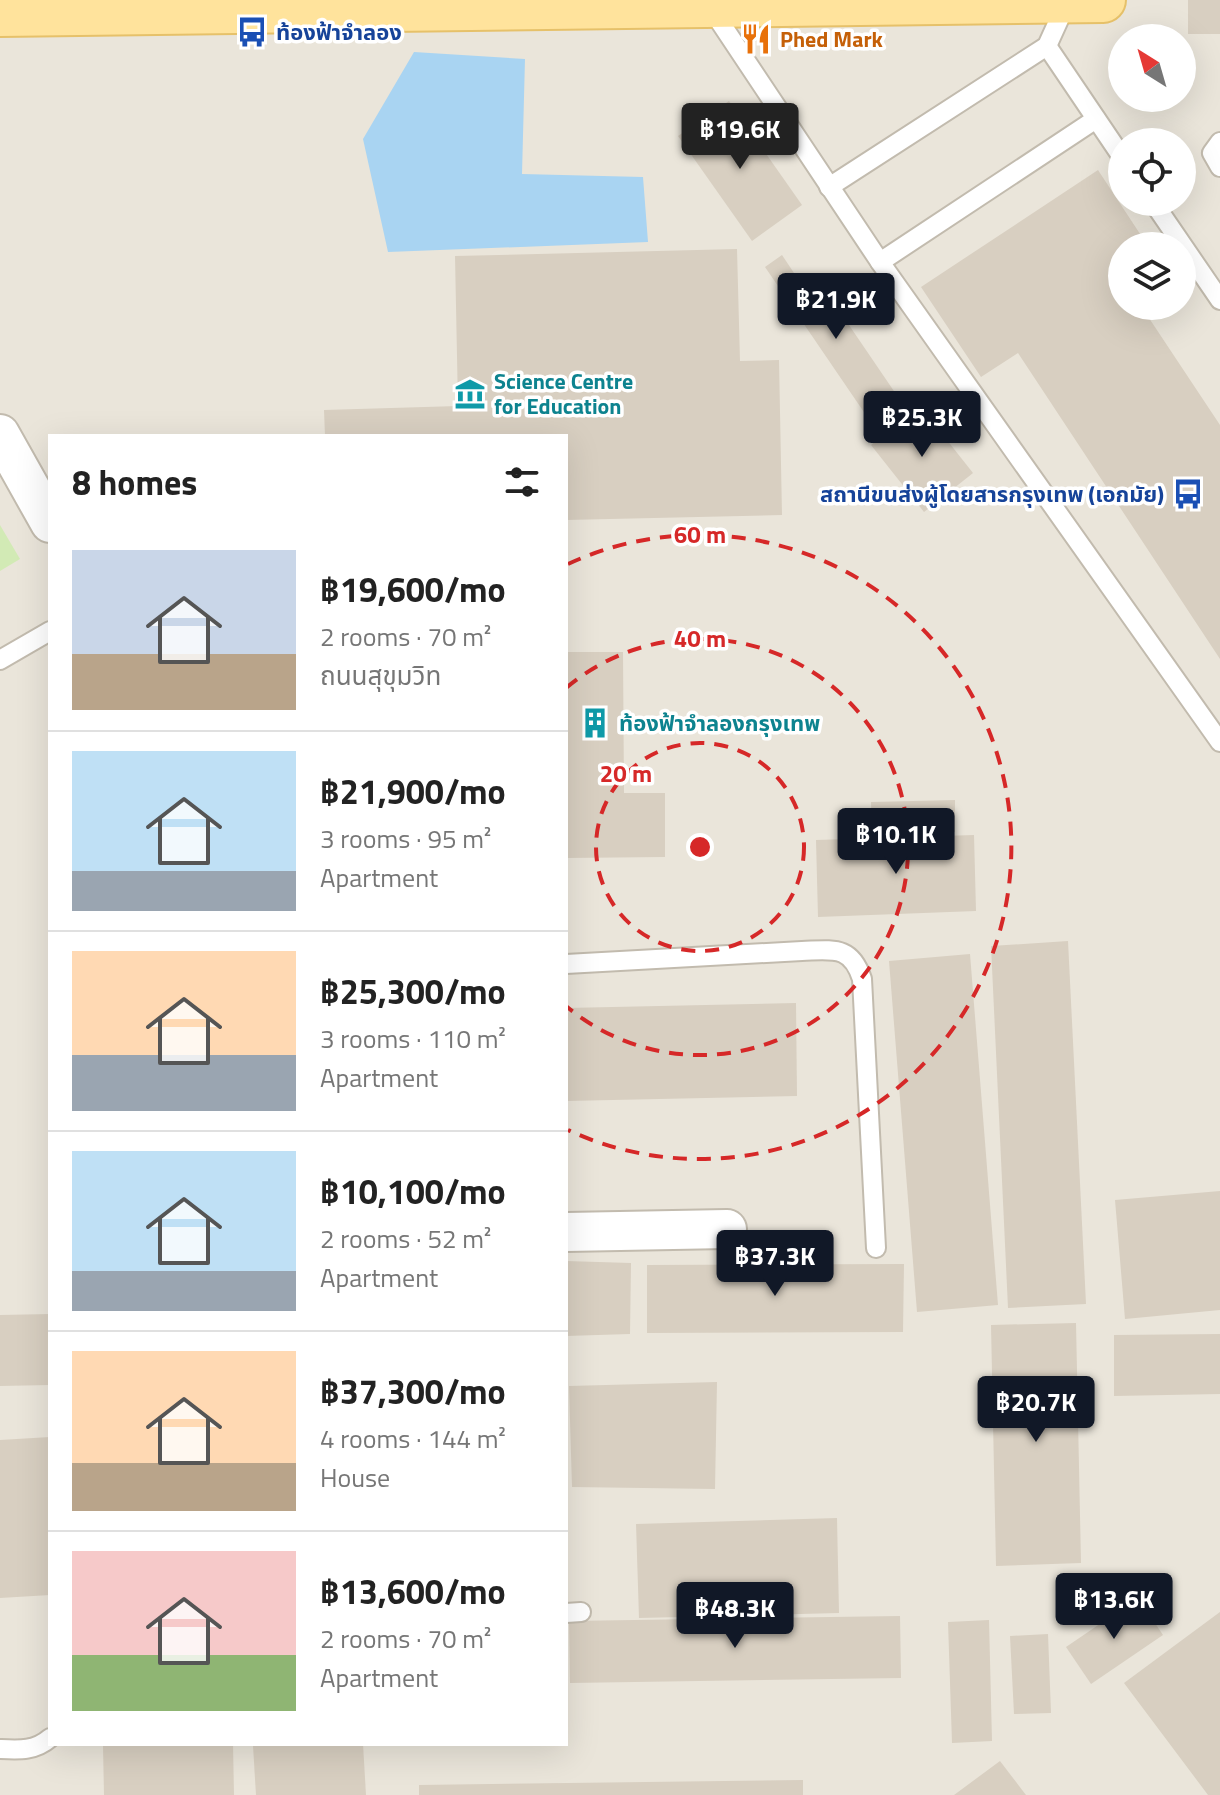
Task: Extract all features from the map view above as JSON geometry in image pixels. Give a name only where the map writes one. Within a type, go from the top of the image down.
[{"type":"main road","points":[[26,9],[1079,1]]},
{"type":"street","points":[[0,434],[48,519]]},
{"type":"street","points":[[568,1232],[727,1229]]},
{"type":"lane","points":[[829,187],[1047,46],[1079,1]]},
{"type":"lane","points":[[708,5],[880,262],[1220,742]]},
{"type":"lane","points":[[1047,46],[1108,137]]},
{"type":"lane","points":[[880,262],[1096,119]]},
{"type":"lane","points":[[1220,142],[1212,153],[1220,167]]},
{"type":"lane","points":[[1163,216],[1220,300]]},
{"type":"lane","points":[[0,660],[48,632]]},
{"type":"lane","points":[[568,964],[802,951],[847,953],[857,963],[862,979],[876,1248]]},
{"type":"lane","points":[[0,1749],[24,1750],[40,1746],[48,1740]]},
{"type":"shaded area","points":[[0,0],[1220,0],[1220,1795],[0,1795]]},
{"type":"green space","points":[[0,525],[20,559],[0,571]]},
{"type":"water","points":[[414,52],[525,59],[522,174],[643,177],[648,242],[388,252],[363,139]]},
{"type":"building","points":[[1188,0],[1220,0],[1220,34],[1196,34],[1196,24],[1188,24]]},
{"type":"building","points":[[729,101],[802,205],[752,241],[678,136]]},
{"type":"building","points":[[1098,170],[1108,185],[1108,216],[1128,216],[1139,232],[1108,232],[1108,320],[1150,320],[1220,425],[1220,659],[1018,353],[981,377],[921,287]]},
{"type":"building","points":[[737,249],[740,361],[779,360],[782,515],[568,520],[568,434],[325,434],[324,410],[458,406],[455,256]]},
{"type":"building","points":[[782,255],[806,291],[819,281],[900,400],[870,421],[765,267]]},
{"type":"building","points":[[920,406],[973,473],[924,512],[871,445]]},
{"type":"building","name":"ท้องฟ้าจำลองกรุงเทพ","points":[[568,652],[623,652],[624,793],[665,793],[665,857],[568,858]]},
{"type":"building","points":[[955,800],[955,832],[872,834],[871,802]]},
{"type":"building","points":[[974,835],[976,911],[818,917],[816,840]]},
{"type":"building","points":[[1068,941],[1086,1304],[1008,1308],[991,946]]},
{"type":"building","points":[[970,954],[998,1305],[917,1312],[889,961]]},
{"type":"building","points":[[796,1003],[797,1096],[568,1101],[568,1008]]},
{"type":"building","points":[[1220,1191],[1220,1310],[1125,1319],[1115,1200]]},
{"type":"building","points":[[568,1261],[631,1263],[630,1334],[568,1336]]},
{"type":"building","points":[[904,1264],[903,1332],[647,1333],[647,1265]]},
{"type":"building","points":[[48,1314],[48,1385],[0,1386],[0,1315]]},
{"type":"building","points":[[1076,1323],[1081,1563],[996,1566],[991,1325]]},
{"type":"building","points":[[1220,1334],[1220,1394],[1114,1396],[1114,1335]]},
{"type":"building","points":[[717,1382],[715,1489],[572,1487],[569,1386]]},
{"type":"building","points":[[48,1437],[48,1595],[0,1598],[0,1440]]},
{"type":"building","points":[[837,1518],[839,1613],[639,1618],[636,1524]]},
{"type":"building","points":[[1138,1598],[1163,1635],[1091,1684],[1066,1647]]},
{"type":"building","points":[[1220,1612],[1220,1795],[1208,1795],[1124,1683]]},
{"type":"building","points":[[900,1616],[901,1678],[570,1683],[569,1621]]},
{"type":"building","points":[[989,1620],[992,1741],[952,1743],[948,1622]]},
{"type":"building","points":[[1048,1634],[1051,1713],[1014,1714],[1010,1636]]},
{"type":"building","points":[[103,1746],[233,1746],[234,1795],[104,1795]]},
{"type":"building","points":[[253,1746],[363,1746],[366,1795],[256,1795]]},
{"type":"building","points":[[1000,1761],[1026,1795],[954,1795]]},
{"type":"building","points":[[803,1780],[803,1795],[419,1795],[419,1785]]},
{"type":"place","name":"ท้องฟ้าจำลอง","points":[[252,32]]},
{"type":"place","name":"Phed Mark","points":[[756,39]]},
{"type":"place","name":"Science Centre for Education","points":[[470,394]]},
{"type":"place","name":"สถานีขนส่งผู้โดยสารกรุงเทพ (เอกมัย)","points":[[1188,494]]},
{"type":"place","name":"ท้องฟ้าจำลองกรุงเทพ","points":[[595,723]]}]
